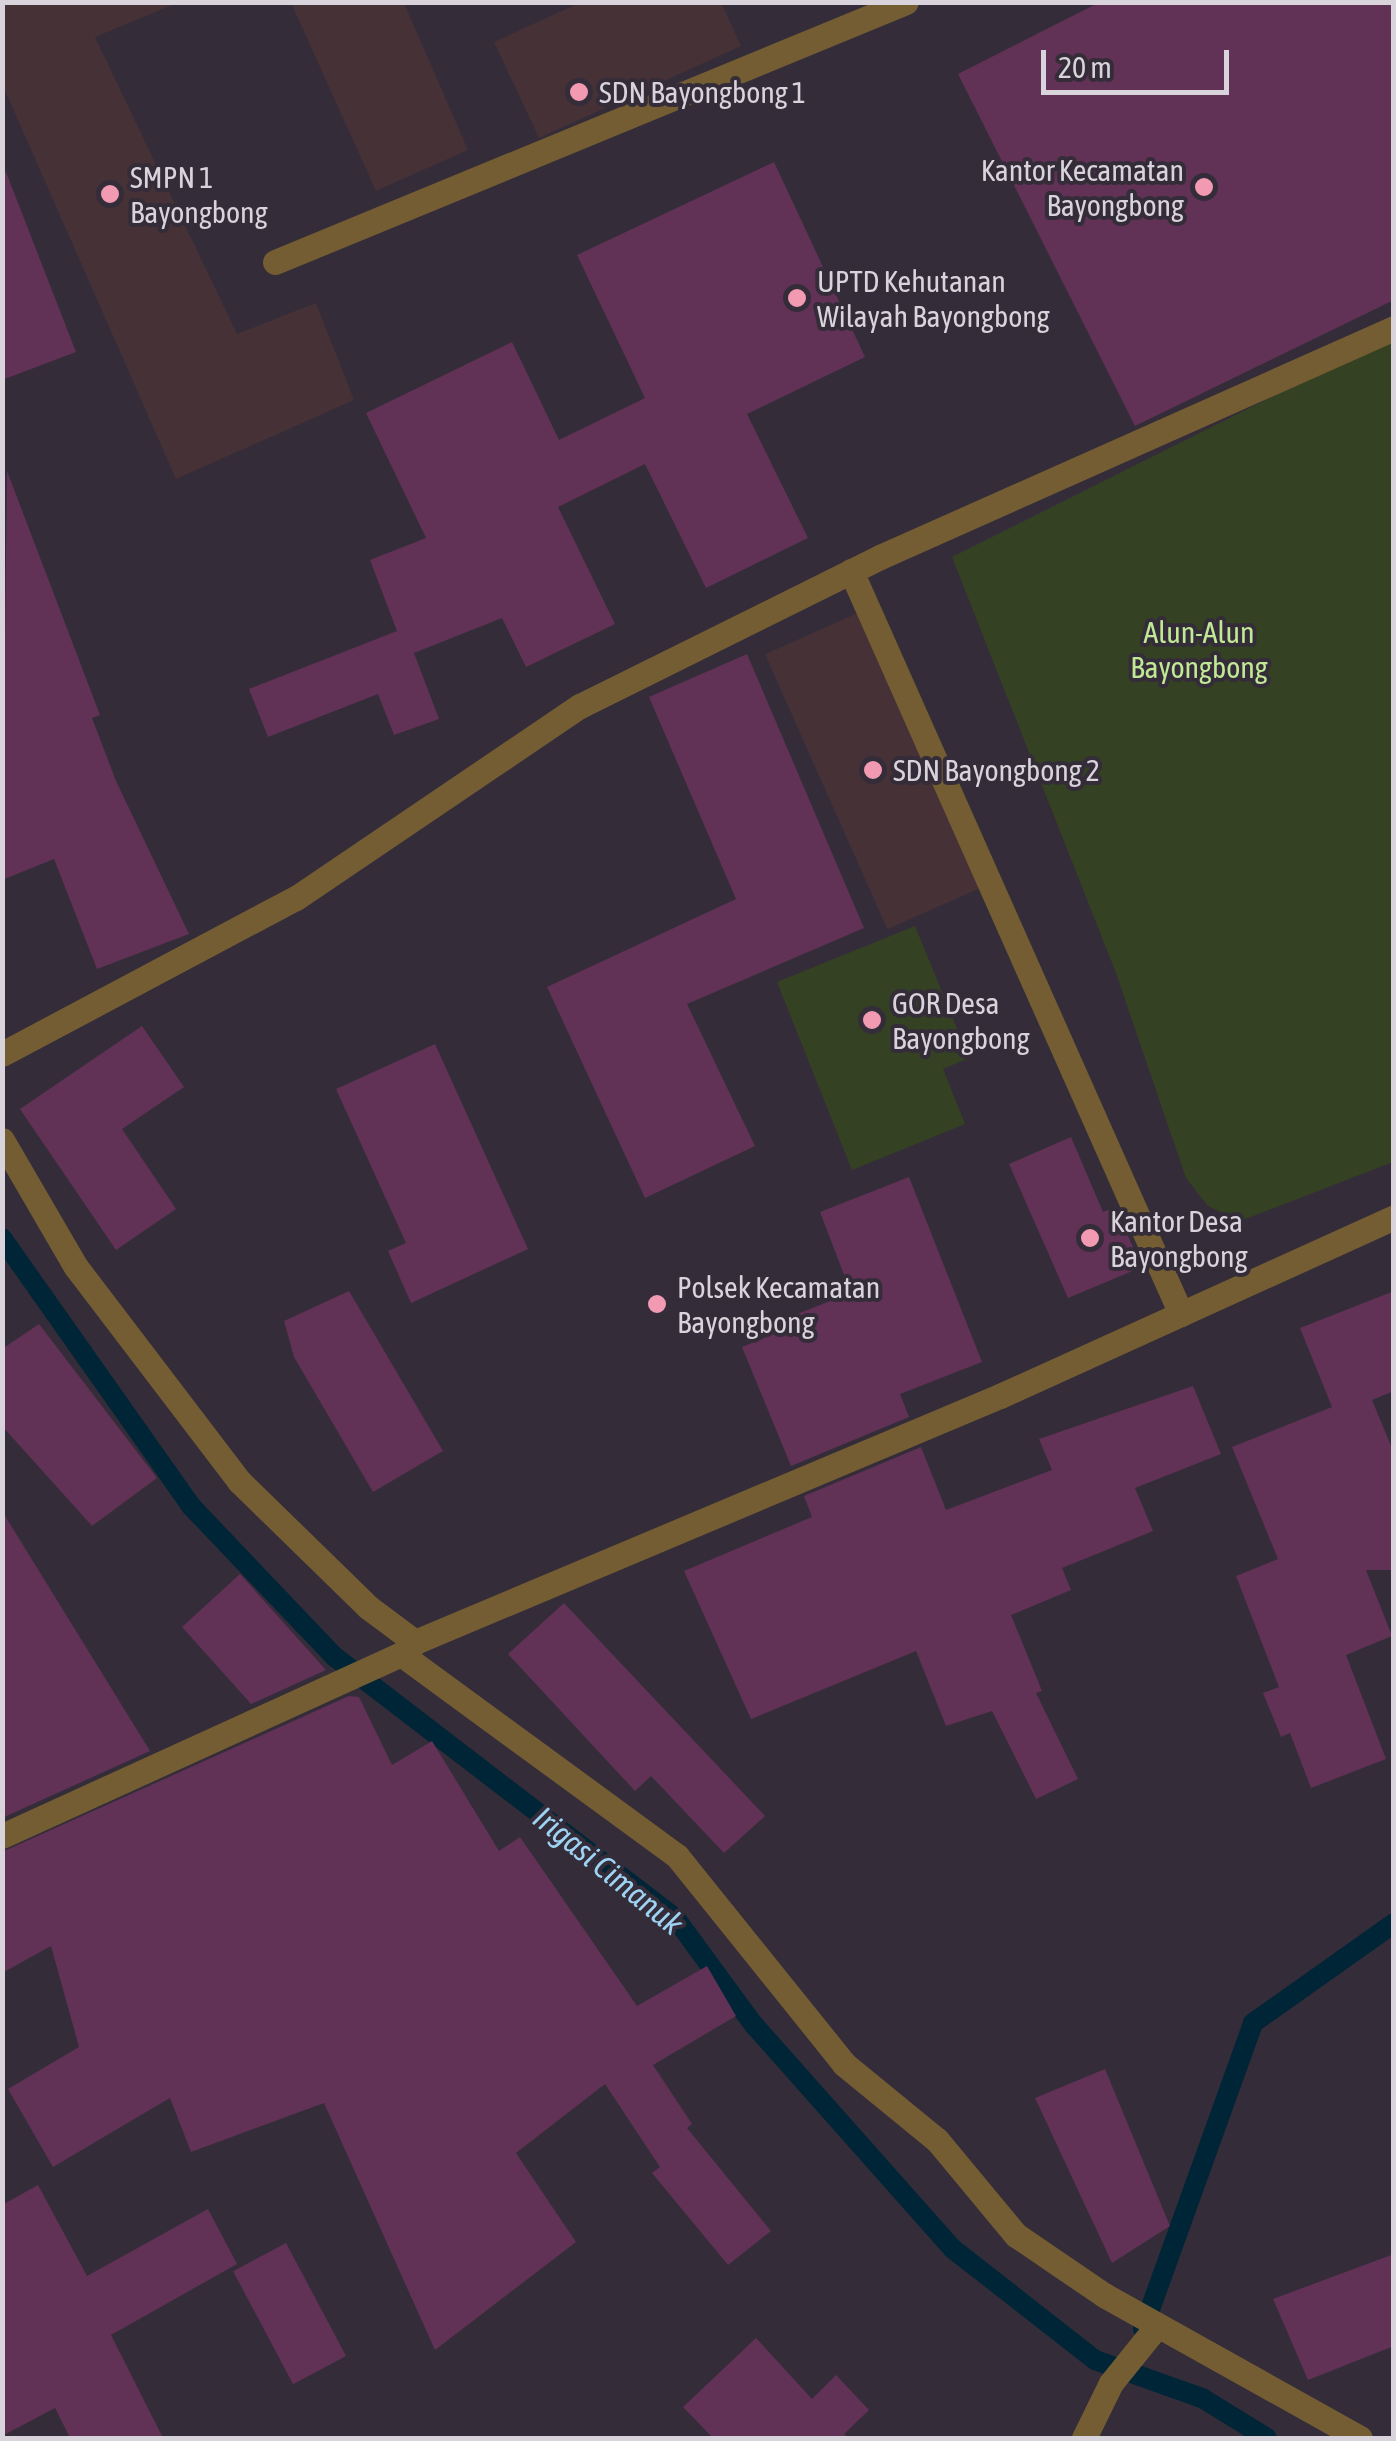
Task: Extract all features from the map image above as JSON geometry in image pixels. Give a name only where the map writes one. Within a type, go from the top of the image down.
[{"type":"street","points":[[275,262],[906,2]]},
{"type":"street","points":[[2,1054],[296,898],[580,706],[850,570],[1394,328]]},
{"type":"street","points":[[850,570],[1181,1314]]},
{"type":"street","points":[[2,1140],[76,1267],[240,1482],[408,1648],[677,1856],[844,2064],[936,2140],[1016,2235],[1151,2327],[1360,2438]]},
{"type":"street","points":[[2,1836],[408,1648],[1181,1314],[1394,1216]]},
{"type":"street","points":[[1084,2438],[1111,2383],[1151,2327]]},
{"type":"shaded area","name":"SDN Bayongbong 1","points":[[721,2],[741,46],[539,138],[494,42],[579,3]]},
{"type":"shaded area","name":"SMPN 1 Bayongbong","points":[[2,3],[177,3],[95,37],[237,334],[316,303],[354,400],[176,479],[3,86]]},
{"type":"shaded area","name":"SMPN 1 Bayongbong","points":[[291,3],[404,3],[468,150],[376,191]]},
{"type":"shaded area","name":"SDN Bayongbong 2","points":[[860,612],[982,887],[887,929],[765,654]]},
{"type":"green space","name":"Alun-Alun Bayongbong","points":[[1393,336],[1393,1162],[1240,1221],[1208,1206],[1186,1178],[1116,973],[952,557]]},
{"type":"green space","name":"GOR Desa Bayongbong","points":[[915,926],[969,1058],[943,1069],[965,1124],[852,1170],[777,982]]},
{"type":"building","name":"Kantor Kecamatan Bayongbong","points":[[1100,2],[1394,2],[1394,300],[1135,426],[958,74]]},
{"type":"building","points":[[774,162],[865,357],[747,414],[808,538],[706,588],[645,464],[558,507],[615,624],[526,667],[502,618],[414,653],[439,719],[394,735],[378,694],[268,737],[249,689],[397,631],[370,560],[426,538],[366,413],[512,342],[559,440],[645,398],[577,255]]},
{"type":"building","points":[[6,172],[76,352],[2,380],[2,173]]},
{"type":"building","points":[[7,471],[100,715],[92,718],[116,781],[189,934],[97,969],[54,859],[2,880]]},
{"type":"building","points":[[747,654],[864,928],[687,1004],[755,1146],[645,1198],[547,987],[736,899],[649,697]]},
{"type":"building","points":[[142,1026],[184,1087],[122,1129],[176,1209],[116,1250],[20,1109]]},
{"type":"building","points":[[435,1044],[528,1249],[411,1303],[388,1251],[406,1243],[336,1089]]},
{"type":"building","name":"Kantor Desa Bayongbong","points":[[1071,1137],[1103,1212],[1115,1207],[1142,1267],[1068,1298],[1009,1164]]},
{"type":"building","points":[[909,1177],[982,1362],[900,1394],[909,1417],[791,1466],[742,1347],[769,1336],[766,1326],[851,1293],[820,1212]]},
{"type":"building","points":[[349,1291],[443,1451],[373,1492],[294,1357],[284,1321]]},
{"type":"building","points":[[1394,1291],[1394,1391],[1372,1400],[1394,1453],[1394,1570],[1366,1570],[1392,1636],[1346,1655],[1386,1759],[1311,1788],[1290,1733],[1281,1737],[1263,1693],[1279,1687],[1236,1576],[1278,1559],[1232,1447],[1332,1407],[1300,1328]]},
{"type":"building","points":[[39,1324],[157,1478],[92,1526],[2,1426],[2,1349]]},
{"type":"building","points":[[1193,1386],[1221,1454],[1135,1488],[1153,1531],[1062,1568],[1071,1590],[1011,1615],[1042,1691],[1036,1693],[1078,1779],[1036,1799],[992,1711],[946,1726],[916,1651],[751,1719],[684,1571],[812,1517],[804,1496],[921,1447],[946,1510],[1052,1470],[1039,1439]]},
{"type":"building","points":[[2,1511],[150,1751],[2,1818]]},
{"type":"building","points":[[240,1574],[326,1670],[251,1704],[182,1627]]},
{"type":"building","points":[[564,1603],[765,1816],[724,1853],[651,1776],[635,1791],[508,1654]]},
{"type":"building","points":[[349,1696],[359,1697],[392,1765],[432,1741],[499,1851],[520,1837],[637,2006],[707,1966],[736,2016],[653,2065],[692,2124],[687,2128],[771,2231],[728,2265],[652,2173],[660,2167],[605,2084],[516,2153],[576,2242],[435,2350],[324,2103],[191,2152],[170,2098],[53,2167],[8,2089],[79,2047],[51,1946],[2,1973],[2,1852]]},
{"type":"building","points":[[1105,2069],[1170,2226],[1112,2263],[1035,2098]]},
{"type":"building","points":[[38,2185],[87,2276],[208,2209],[237,2264],[111,2335],[163,2438],[70,2438],[55,2408],[2,2436],[2,2205]]},
{"type":"building","points":[[286,2243],[346,2356],[293,2384],[233,2271]]},
{"type":"building","points":[[1394,2254],[1394,2346],[1308,2380],[1273,2299]]},
{"type":"building","points":[[756,2338],[812,2399],[836,2375],[869,2410],[844,2434],[849,2438],[713,2438],[683,2407]]},
{"type":"waterway","name":"Irigasi Cimanuk","points":[[2,1238],[191,1506],[335,1657],[676,1919],[754,2025],[953,2249],[1095,2360],[1202,2398],[1267,2438]]},
{"type":"waterway","points":[[1143,2329],[1253,2023],[1394,1923]]},
{"type":"place","name":"SDN Bayongbong 1","points":[[579,92]]},
{"type":"place","name":"Kantor Kecamatan Bayongbong","points":[[1204,187]]},
{"type":"place","name":"SMPN 1 Bayongbong","points":[[110,194]]},
{"type":"place","name":"UPTD Kehutanan Wilayah Bayongbong","points":[[797,298]]},
{"type":"place","name":"SDN Bayongbong 2","points":[[873,770]]},
{"type":"place","name":"GOR Desa Bayongbong","points":[[872,1020]]},
{"type":"place","name":"Kantor Desa Bayongbong","points":[[1090,1238]]},
{"type":"place","name":"Polsek Kecamatan Bayongbong","points":[[657,1304]]}]
